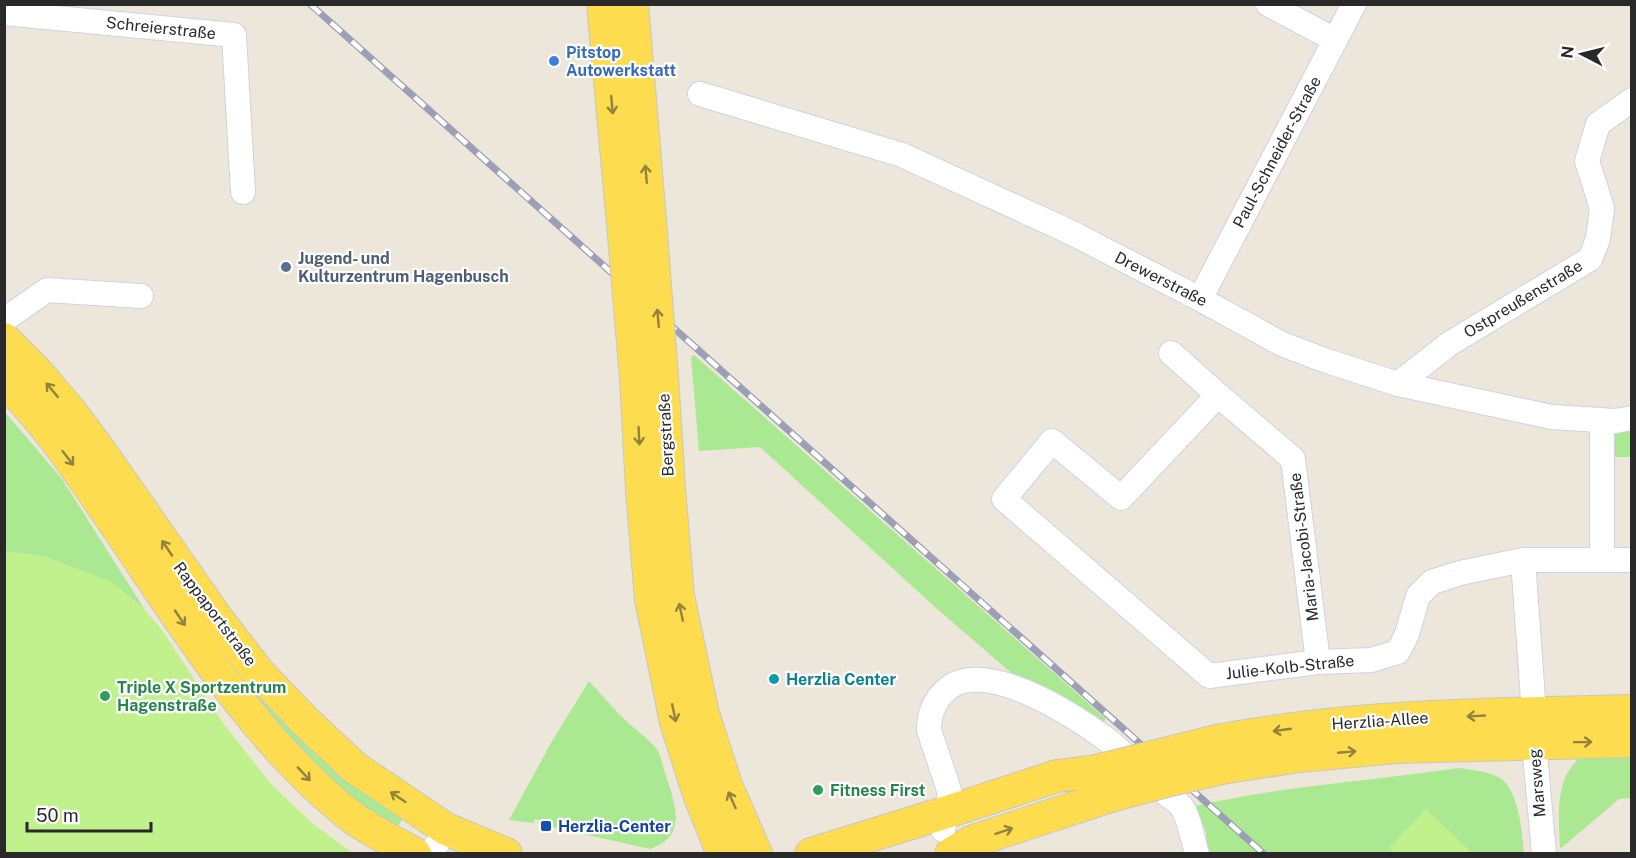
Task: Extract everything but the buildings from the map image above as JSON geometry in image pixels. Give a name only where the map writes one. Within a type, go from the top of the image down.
[{"type":"main road","name":"Bergstraße","points":[[603,4],[638,234]]},
{"type":"main road","name":"Bergstraße","points":[[632,4],[638,234],[649,377],[642,490],[651,599],[676,722],[699,794],[743,850]]},
{"type":"main road","name":"Rappaportstraße","points":[[4,339],[36,371],[71,412],[187,578],[259,673],[306,722],[439,841],[506,854]]},
{"type":"main road","name":"Rappaportstraße","points":[[4,381],[18,394],[79,472],[193,638],[264,731],[316,787],[351,816],[415,854]]},
{"type":"main road","name":"Herzlia-Allee","points":[[879,854],[947,832],[971,842],[1103,784],[1166,781],[1222,754],[1299,756],[1396,747],[1534,728],[1632,711]]},
{"type":"main road","name":"Herzlia-Allee","points":[[1534,728],[1632,741]]},
{"type":"main road","points":[[811,854],[947,832],[1058,776],[1103,784]]},
{"type":"main road","points":[[743,850],[780,854]]},
{"type":"street","points":[[1268,4],[1335,40]]},
{"type":"street","name":"Paul-Schneider-Straße","points":[[1200,299],[1354,4]]},
{"type":"street","name":"Schreierstraße","points":[[4,13],[234,35],[243,192]]},
{"type":"street","name":"Drewerstraße","points":[[700,94],[902,155],[1068,231],[1282,344],[1398,384],[1552,417],[1602,420],[1632,418]]},
{"type":"street","name":"Ostpreußenstraße","points":[[1398,384],[1449,344],[1590,259],[1598,239],[1602,208],[1587,162],[1598,124],[1632,100]]},
{"type":"street","points":[[4,320],[47,290],[141,296]]},
{"type":"street","name":"Maria-Jacobi-Straße","points":[[1171,353],[1293,459],[1318,663]]},
{"type":"street","name":"Julie-Kolb-Straße","points":[[1218,395],[1121,498],[1052,441],[1004,499],[1209,675],[1318,663],[1371,660],[1398,652],[1407,634],[1418,596],[1432,582],[1460,573],[1523,560]]},
{"type":"street","points":[[1602,420],[1602,559]]},
{"type":"street","points":[[1523,560],[1632,560]]},
{"type":"street","name":"Marsweg","points":[[1523,560],[1544,854]]},
{"type":"street","points":[[947,832],[950,793],[929,730],[932,708],[938,697],[951,685],[971,678],[990,680],[1030,694],[1108,740],[1183,808],[1197,854]]},
{"type":"green space","points":[[4,354],[130,512],[405,815],[396,830],[374,817],[303,760],[5,367]]},
{"type":"green space","points":[[694,355],[1106,719],[1102,723],[1064,698],[1015,676],[936,608],[760,447],[699,451],[691,357]]},
{"type":"green space","points":[[1631,410],[1631,457],[1606,457],[1606,420]]},
{"type":"green space","points":[[4,411],[62,479],[145,610],[113,583],[46,557],[5,551]]},
{"type":"green space","name":"Triple X Sportzentrum Hagenstraße","points":[[5,551],[46,557],[113,583],[145,610],[162,630],[223,723],[271,784],[313,824],[353,853],[5,853]]},
{"type":"green space","points":[[589,681],[660,755],[673,797],[676,818],[670,836],[662,844],[650,849],[548,826],[548,822],[535,819],[534,823],[509,820],[551,743]]},
{"type":"green space","points":[[1588,752],[1631,753],[1631,798],[1619,799],[1560,849],[1559,808],[1563,782],[1577,761]]},
{"type":"green space","points":[[1459,768],[1490,774],[1500,778],[1506,784],[1518,812],[1524,853],[1207,853],[1206,832],[1195,806],[1294,789]]},
{"type":"green space","points":[[1426,809],[1472,853],[1395,853],[1389,848]]},
{"type":"railway","points":[[310,4],[1264,854]]},
{"type":"place","name":"Pitstop Autowerkstatt","points":[[554,61]]},
{"type":"place","name":"Jugend- und Kulturzentrum Hagenbusch","points":[[286,267]]},
{"type":"place","name":"Herzlia Center","points":[[774,679]]},
{"type":"place","name":"Triple X Sportzentrum Hagenstraße","points":[[105,696]]},
{"type":"place","name":"Fitness First","points":[[818,790]]},
{"type":"place","name":"Herzlia-Center","points":[[546,826]]}]
